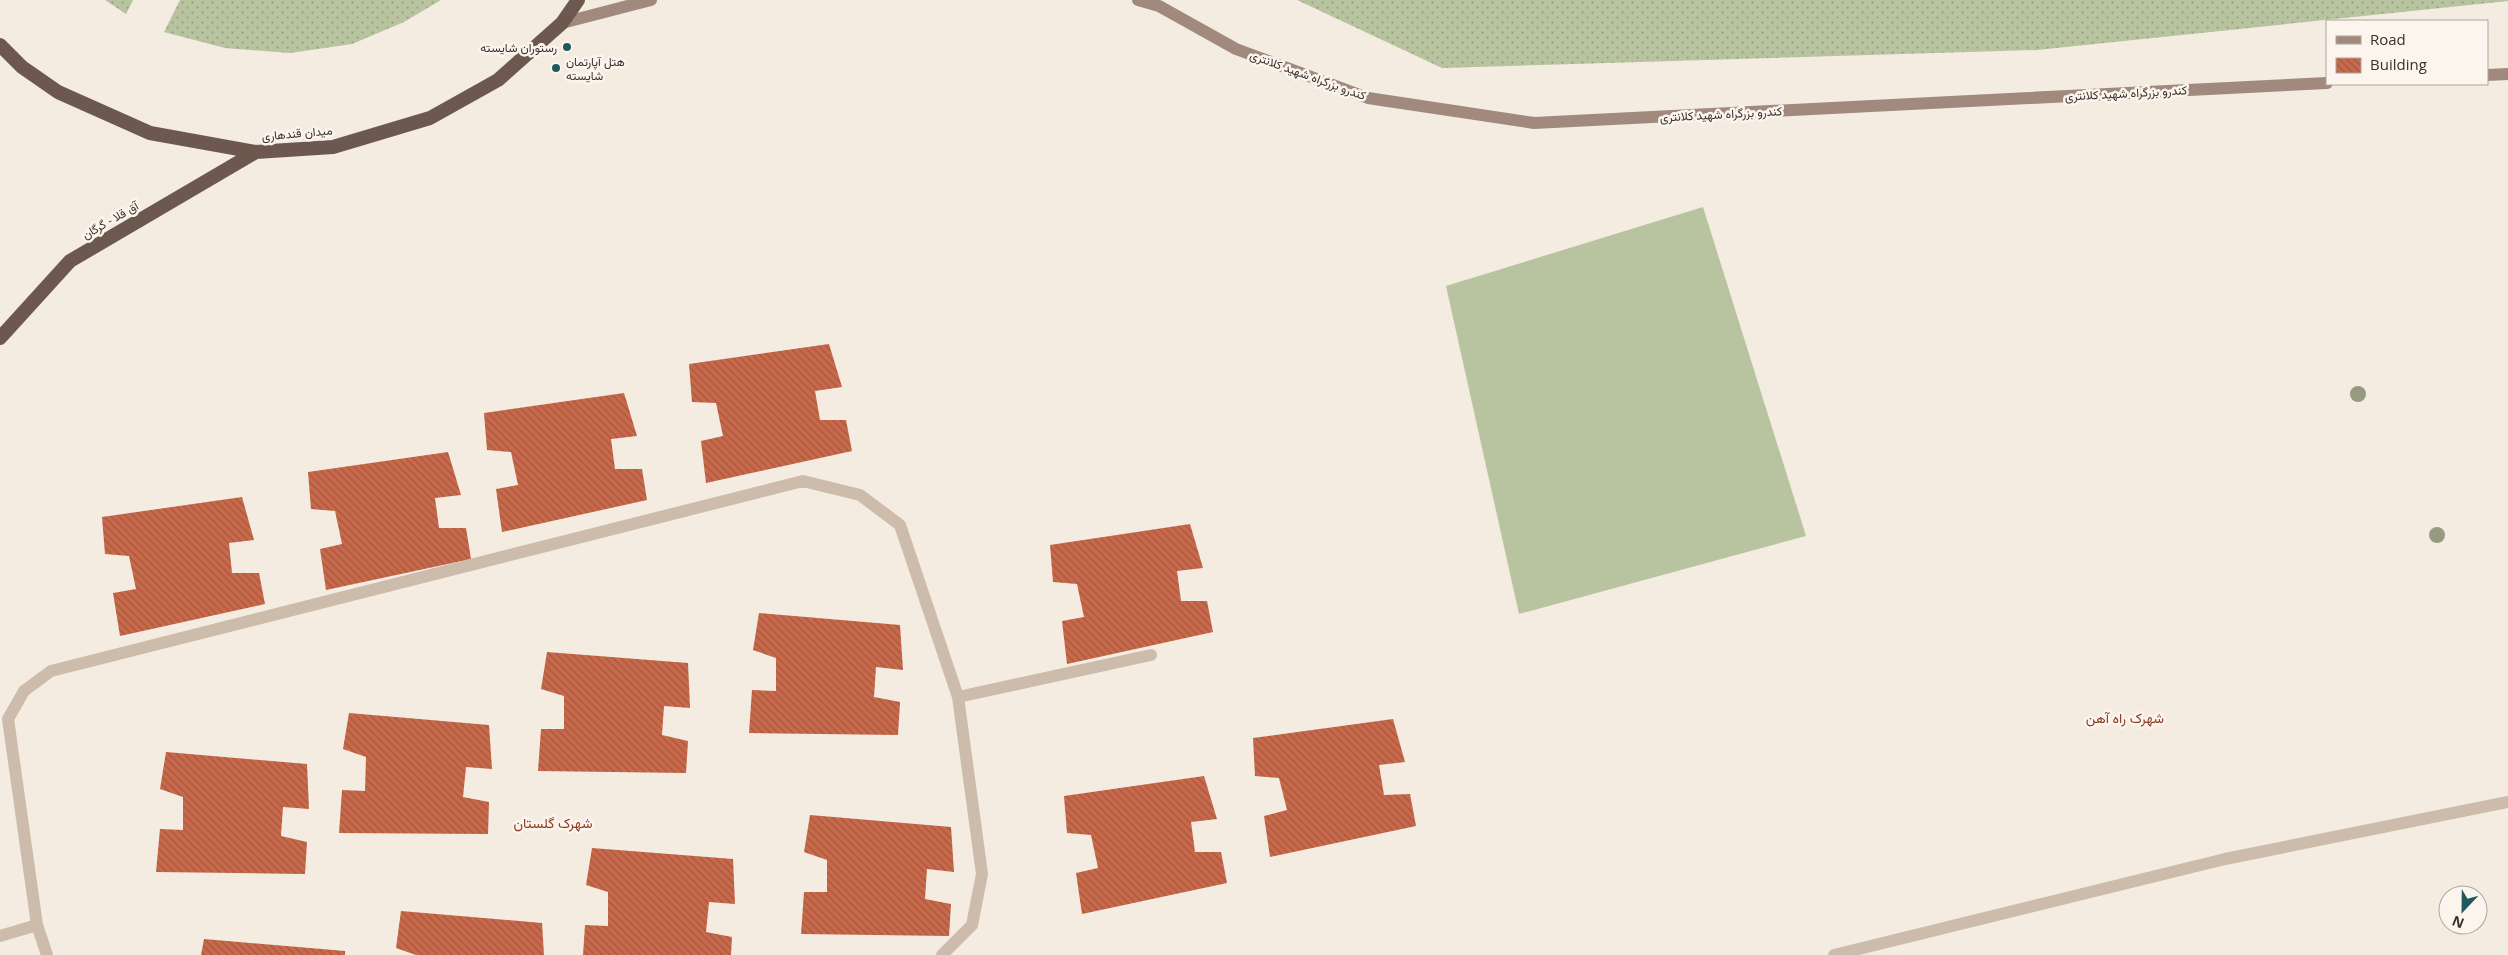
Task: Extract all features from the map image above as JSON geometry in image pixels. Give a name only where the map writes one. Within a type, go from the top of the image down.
[{"type":"highway","name":"میدان قندهاری","points":[[0,45],[22,67],[58,92],[150,134],[256,152],[333,147],[430,118],[498,80],[562,23],[578,0]]},
{"type":"highway","name":"آق قلا - گرگان","points":[[0,338],[70,261],[256,152]]},
{"type":"main road","points":[[562,23],[651,0]]},
{"type":"main road","name":"کندرو بزرگراه شهید کلانتری","points":[[1138,0],[1155,3],[1236,49],[1368,98],[1534,123],[2326,83]]},
{"type":"main road","points":[[2488,75],[2508,74]]},
{"type":"street","points":[[47,955],[37,925],[8,719],[24,691],[51,671],[803,481],[860,495],[900,525],[958,698],[982,874],[972,925],[942,955]]},
{"type":"street","points":[[958,698],[1151,656]]},
{"type":"street","points":[[1834,955],[2225,859],[2508,802]]},
{"type":"street","points":[[0,936],[37,925]]},
{"type":"green space","points":[[105,0],[133,0],[126,14]]},
{"type":"green space","points":[[180,0],[441,0],[404,22],[352,44],[290,53],[225,48],[164,32]]},
{"type":"green space","points":[[1297,0],[2508,1],[2037,50],[1442,68]]},
{"type":"green space","points":[[1703,207],[1806,536],[1519,614],[1446,286]]},
{"type":"building","points":[[829,344],[842,387],[815,391],[820,420],[846,420],[852,451],[706,483],[701,441],[723,436],[716,403],[692,402],[689,364]]},
{"type":"building","points":[[624,393],[637,436],[611,439],[615,469],[642,469],[647,500],[502,532],[496,489],[518,485],[511,452],[487,450],[484,413]]},
{"type":"building","points":[[448,452],[461,495],[435,498],[439,528],[466,528],[471,559],[326,590],[320,549],[342,544],[335,511],[311,509],[308,472]]},
{"type":"building","points":[[242,497],[254,540],[229,543],[232,573],[259,573],[265,604],[120,636],[113,593],[136,589],[129,556],[105,554],[102,517]]},
{"type":"building","points":[[1190,524],[1203,568],[1177,571],[1181,601],[1207,601],[1213,632],[1067,664],[1062,621],[1084,617],[1077,584],[1053,582],[1050,545]]},
{"type":"building","points":[[759,613],[900,625],[903,670],[876,667],[874,697],[900,702],[898,735],[749,733],[752,690],[776,691],[776,658],[753,650]]},
{"type":"building","points":[[547,652],[688,663],[690,708],[664,706],[662,735],[688,741],[686,773],[538,771],[541,729],[564,729],[564,696],[541,689]]},
{"type":"building","points":[[349,713],[489,725],[492,769],[466,767],[463,797],[489,802],[488,834],[339,833],[342,790],[365,791],[366,757],[343,749]]},
{"type":"building","points":[[1393,719],[1405,762],[1379,765],[1384,795],[1410,794],[1416,826],[1270,857],[1264,816],[1287,810],[1279,778],[1255,776],[1253,738]]},
{"type":"building","points":[[166,752],[307,764],[309,809],[283,807],[281,836],[307,842],[305,874],[156,872],[160,829],[183,830],[183,797],[160,789]]},
{"type":"building","points":[[1204,776],[1217,819],[1191,822],[1195,852],[1221,852],[1227,883],[1082,914],[1076,873],[1098,868],[1091,835],[1067,833],[1064,796]]},
{"type":"building","points":[[810,815],[951,827],[954,872],[927,869],[925,899],[951,904],[949,936],[801,934],[804,892],[827,892],[827,860],[804,852]]},
{"type":"building","points":[[592,848],[733,859],[735,904],[709,902],[706,932],[732,937],[731,955],[583,955],[585,925],[608,926],[608,892],[586,885]]},
{"type":"building","points":[[401,911],[542,923],[544,955],[416,955],[396,948]]},
{"type":"building","points":[[204,939],[345,951],[345,955],[201,955]]},
{"type":"place","name":"رستوران شایسته","points":[[567,47]]},
{"type":"place","name":"هتل آپارتمان شایسته","points":[[556,68]]},
{"type":"district","name":"شهرک راه آهن","points":[[2125,717]]},
{"type":"district","name":"شهرک گلستان","points":[[553,822]]}]
